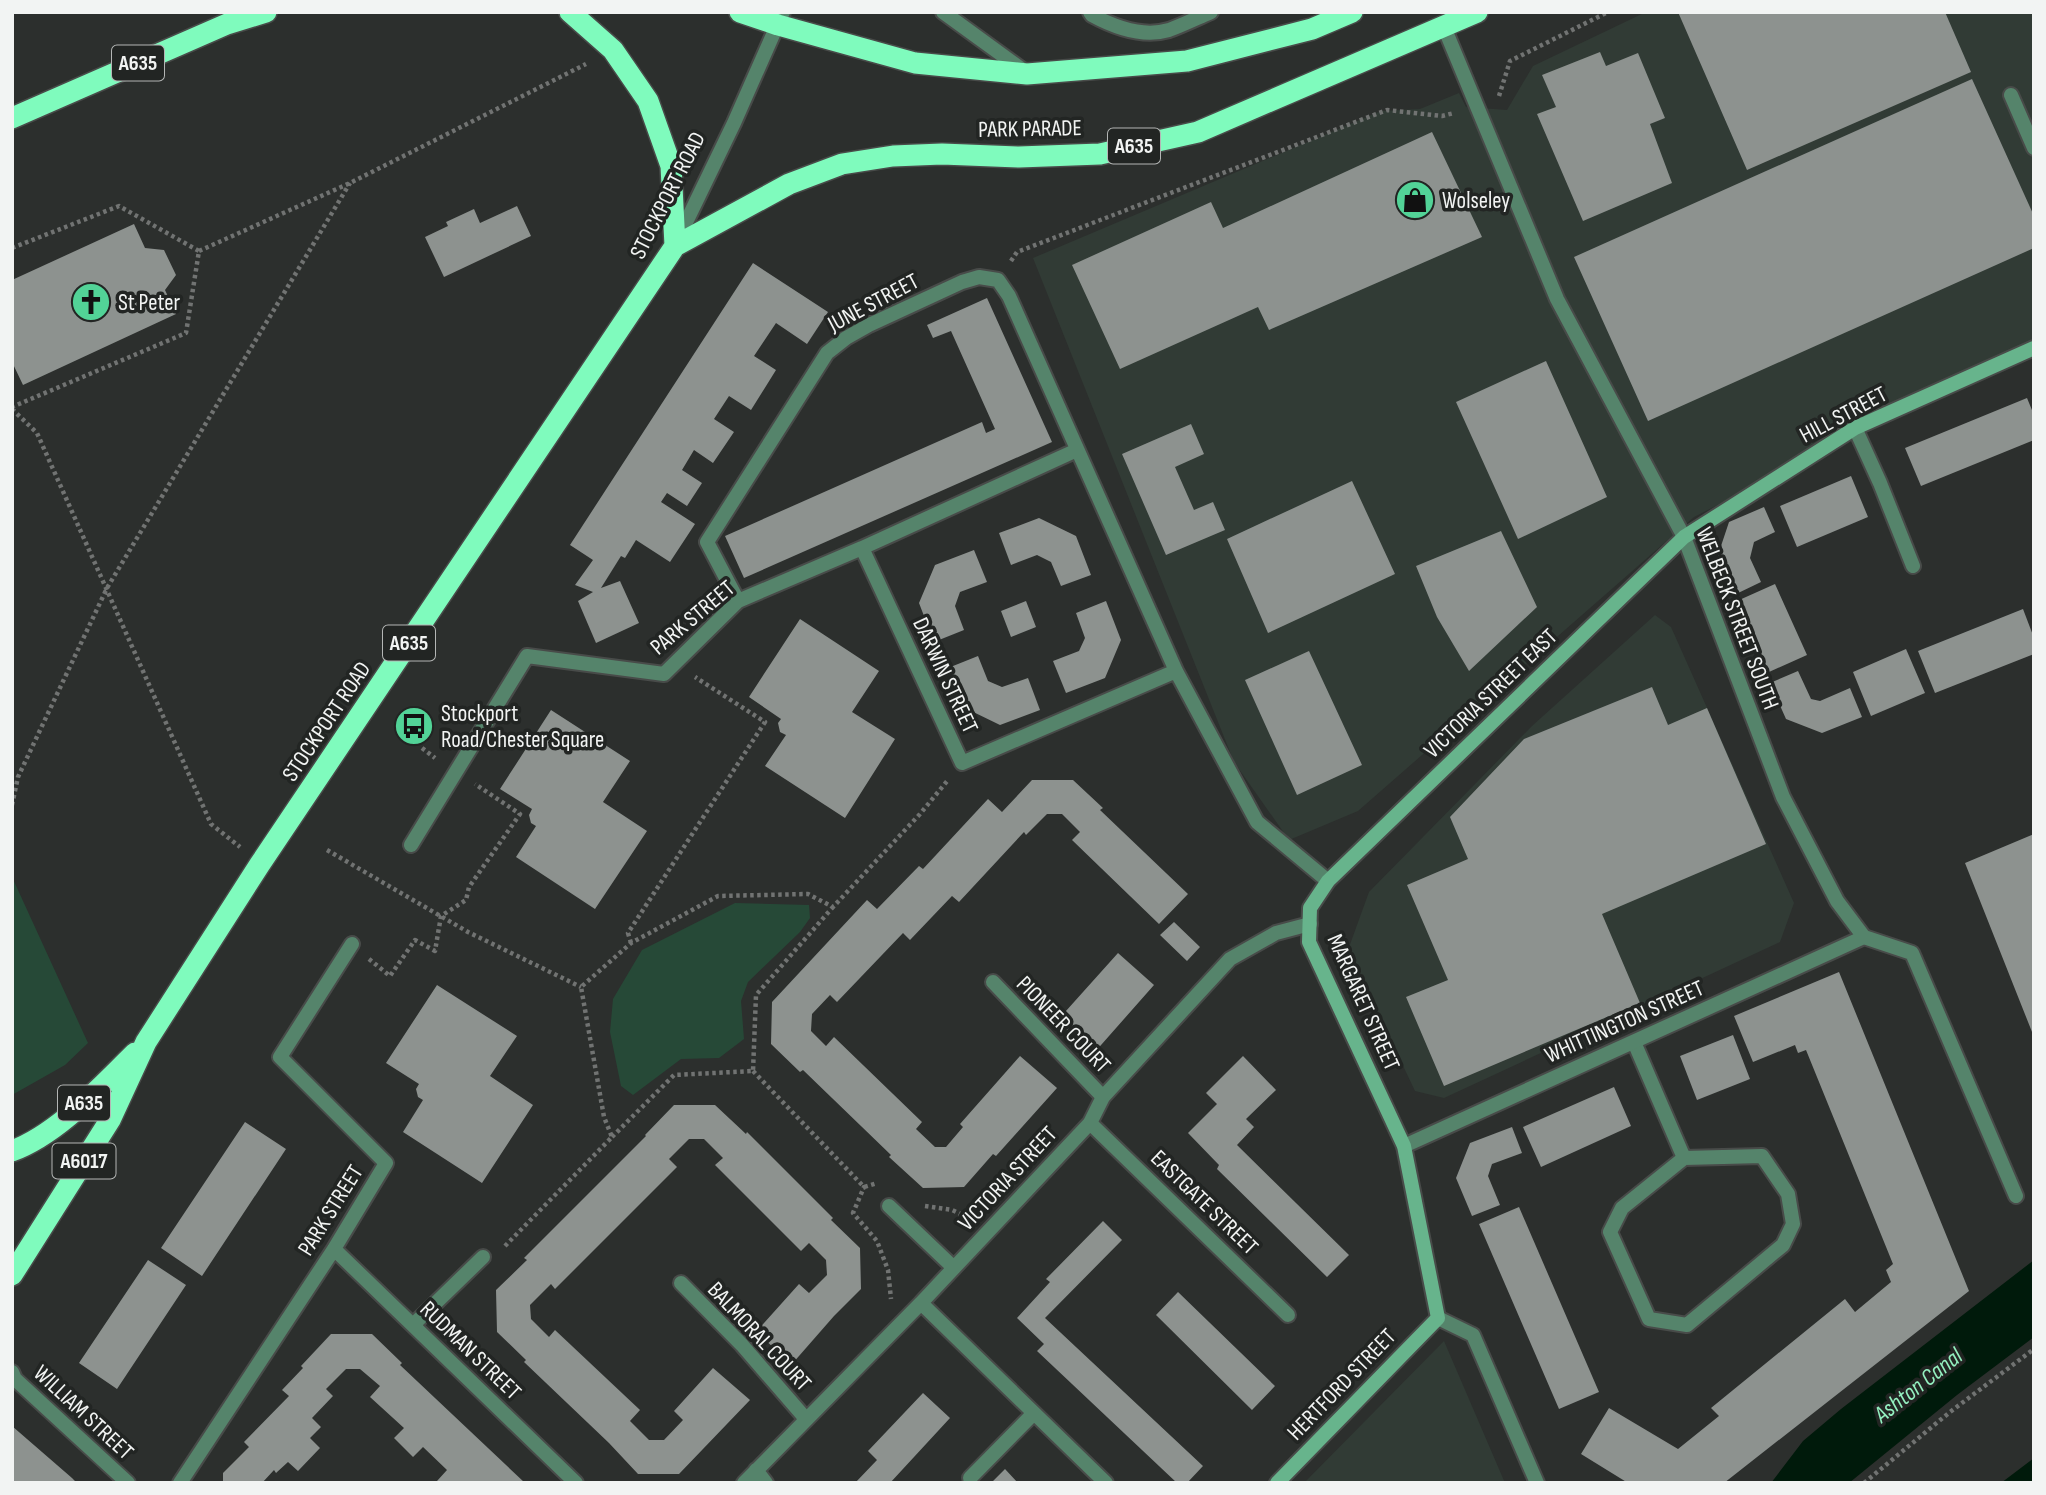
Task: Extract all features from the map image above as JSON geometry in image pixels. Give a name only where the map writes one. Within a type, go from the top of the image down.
[{"type":"highway","name":"A635","points":[[13,115],[227,24],[266,12]]},
{"type":"highway","points":[[570,12],[613,50],[648,101],[671,166],[675,246]]},
{"type":"highway","points":[[740,12],[781,19],[915,63],[1027,74],[1187,61],[1312,29],[1352,12]]},
{"type":"highway","name":"PARK PARADE","points":[[675,246],[789,184],[842,164],[893,156],[942,154],[1020,157],[1100,153],[1198,132],[1477,12]]},
{"type":"highway","name":"STOCKPORT ROAD","points":[[12,1275],[110,1120],[146,1042],[260,864],[675,246]]},
{"type":"highway","name":"A635","points":[[12,1151],[30,1145],[85,1102],[146,1042]]},
{"type":"street","points":[[943,12],[1027,74]]},
{"type":"street","points":[[1090,12],[1112,26],[1148,32],[1166,31],[1211,12]]},
{"type":"street","name":"STOCKPORT ROAD","points":[[675,246],[781,19]]},
{"type":"street","name":"WELBECK STREET SOUTH","points":[[1444,27],[1557,299],[1684,537],[1783,797],[1837,901],[1864,937]]},
{"type":"street","points":[[2011,95],[2034,148]]},
{"type":"street","name":"JUNE STREET","points":[[738,601],[708,542],[827,353],[869,325],[962,282],[979,277],[998,280]]},
{"type":"street","points":[[998,280],[1009,296],[1176,671],[1257,822],[1328,881]]},
{"type":"street","name":"HILL STREET","points":[[1684,537],[1855,428],[2034,348]]},
{"type":"street","points":[[1855,428],[1913,566]]},
{"type":"street","name":"PARK STREET","points":[[411,845],[527,656],[664,674],[738,601],[1077,450]]},
{"type":"street","name":"VICTORIA STREET EAST","points":[[1328,881],[1684,537]]},
{"type":"street","name":"DARWIN STREET","points":[[862,548],[962,762],[1176,671]]},
{"type":"street","name":"MARGARET STREET","points":[[1328,881],[1310,908],[1309,942],[1404,1146],[1438,1318]]},
{"type":"street","name":"VICTORIA STREET","points":[[744,1483],[921,1303],[1090,1123],[1103,1097],[1230,959],[1276,933],[1310,924]]},
{"type":"street","points":[[1864,937],[1912,953],[2016,1196]]},
{"type":"street","name":"WHITTINGTON STREET","points":[[1404,1146],[1864,937]]},
{"type":"street","name":"PARK STREET","points":[[180,1483],[334,1250],[386,1163],[280,1057],[352,944]]},
{"type":"street","name":"PIONEER COURT","points":[[993,982],[1103,1097]]},
{"type":"street","points":[[1634,1042],[1684,1158]]},
{"type":"street","name":"EASTGATE STREET","points":[[1090,1123],[1288,1315]]},
{"type":"street","points":[[1762,1156],[1788,1194],[1793,1224],[1783,1245],[1687,1325],[1649,1319],[1610,1232],[1622,1208],[1684,1158],[1762,1156]]},
{"type":"street","points":[[889,1206],[954,1268]]},
{"type":"street","name":"RUDMAN STREET","points":[[334,1250],[576,1483]]},
{"type":"street","points":[[413,1325],[483,1257]]},
{"type":"street","name":"BALMORAL COURT","points":[[681,1283],[742,1345],[806,1419]]},
{"type":"street","points":[[921,1303],[1106,1483]]},
{"type":"street","points":[[1438,1318],[1473,1335],[1538,1483]]},
{"type":"street","name":"HERTFORD STREET","points":[[1277,1483],[1438,1318]]},
{"type":"street","name":"WILLIAM STREET","points":[[12,1373],[15,1379],[128,1483]]},
{"type":"street","points":[[970,1478],[1034,1413]]},
{"type":"street","points":[[756,1471],[766,1483]]},
{"type":"path","points":[[998,280],[1017,253],[1387,110],[1442,116],[1497,102],[1510,61],[1608,12]]},
{"type":"path","points":[[199,251],[350,183],[613,50]]},
{"type":"path","points":[[12,805],[18,777],[107,588],[350,183]]},
{"type":"path","points":[[12,248],[120,206],[199,251]]},
{"type":"path","points":[[199,251],[186,333],[12,408],[37,433],[211,824],[260,864]]},
{"type":"path","points":[[631,943],[628,933],[765,722],[675,664]]},
{"type":"path","points":[[352,944],[390,976],[415,940],[435,951],[441,916],[466,900],[469,887],[520,814],[422,748]]},
{"type":"path","points":[[889,1206],[864,1187],[753,1071],[756,995],[832,907],[920,814],[962,762]]},
{"type":"path","points":[[327,850],[468,932],[581,987]]},
{"type":"path","points":[[581,987],[631,943],[718,896],[808,894],[832,907]]},
{"type":"path","points":[[581,987],[604,1117],[612,1137]]},
{"type":"path","points":[[483,1257],[505,1247],[674,1075],[753,1071]]},
{"type":"path","points":[[864,1187],[889,1180]]},
{"type":"path","points":[[864,1187],[853,1213],[877,1241],[888,1270],[894,1330]]},
{"type":"path","points":[[920,1205],[952,1210],[991,1229]]},
{"type":"path","points":[[1864,1483],[1950,1412],[2034,1349]]},
{"type":"shaded area","points":[[1646,12],[2034,12],[2034,344],[1694,517],[1358,811],[1289,840],[1234,762],[1033,258],[1381,111],[1420,109],[1459,93],[1466,107],[1507,110],[1533,66]]},
{"type":"shaded area","points":[[1655,615],[1671,627],[1794,903],[1780,942],[1444,1098],[1415,1091],[1348,950],[1369,892],[1532,726]]},
{"type":"shaded area","points":[[12,877],[88,1043],[65,1065],[12,1095]]},
{"type":"shaded area","points":[[735,903],[809,905],[810,918],[800,932],[748,982],[741,1001],[744,1039],[719,1058],[681,1059],[633,1095],[621,1086],[610,1032],[613,999],[642,950]]},
{"type":"shaded area","points":[[1444,1341],[1505,1483],[1304,1483]]},
{"type":"water","name":"Ashton Canal","points":[[2034,1260],[2034,1337],[1957,1395],[1849,1483],[1771,1483],[1803,1441]]},
{"type":"water","points":[[2034,1458],[2034,1483],[2001,1483]]},
{"type":"building","points":[[1678,12],[1945,12],[1971,72],[1747,170]]},
{"type":"building","points":[[1600,52],[1606,66],[1638,53],[1665,118],[1650,124],[1672,183],[1583,221],[1537,114],[1556,107],[1542,75]]},
{"type":"building","points":[[1972,79],[2034,216],[2034,248],[1648,421],[1574,257]]},
{"type":"building","points":[[1432,132],[1482,237],[1269,330],[1258,307],[1120,369],[1072,265],[1211,202],[1223,228]]},
{"type":"building","points":[[517,206],[531,236],[444,277],[425,237],[448,226],[446,222],[474,209],[480,223]]},
{"type":"building","name":"St Peter","points":[[134,224],[145,248],[164,250],[176,275],[165,290],[176,314],[23,385],[12,362],[12,280]]},
{"type":"building","points":[[753,263],[828,312],[807,344],[776,323],[754,356],[776,370],[751,410],[729,396],[714,419],[734,432],[713,463],[694,450],[682,470],[702,483],[687,506],[667,493],[661,502],[695,524],[670,562],[636,540],[625,558],[621,556],[601,588],[620,581],[639,623],[596,643],[578,601],[593,592],[575,585],[593,560],[570,545]]},
{"type":"building","points":[[987,298],[1052,442],[744,578],[725,536],[982,422],[986,433],[995,429],[951,331],[933,338],[927,325]]},
{"type":"building","points":[[1546,361],[1607,497],[1518,539],[1456,402]]},
{"type":"building","points":[[2027,398],[2034,415],[2034,440],[1921,486],[1905,448]]},
{"type":"building","points":[[1191,424],[1204,454],[1175,467],[1194,510],[1213,502],[1225,530],[1166,555],[1122,454]]},
{"type":"building","points":[[1851,476],[1868,517],[1797,547],[1780,506]]},
{"type":"building","points":[[1352,481],[1395,574],[1268,633],[1227,539]]},
{"type":"building","points":[[1764,507],[1775,532],[1754,542],[1750,558],[1761,582],[1734,595],[1717,558],[1729,522]]},
{"type":"building","points":[[1039,518],[1076,536],[1091,575],[1061,586],[1051,562],[1037,555],[1011,565],[999,533]]},
{"type":"building","points":[[1501,531],[1537,607],[1469,671],[1437,617],[1416,566]]},
{"type":"building","points":[[974,550],[987,582],[960,592],[955,606],[964,630],[934,642],[919,603],[935,565]]},
{"type":"building","points":[[1775,584],[1807,655],[1769,672],[1737,601]]},
{"type":"building","points":[[1026,601],[1036,627],[1011,637],[1001,611]]},
{"type":"building","points":[[1106,601],[1121,640],[1105,678],[1066,693],[1053,661],[1079,651],[1085,638],[1076,613]]},
{"type":"building","points":[[2023,609],[2034,638],[2034,654],[1935,693],[1918,651]]},
{"type":"building","points":[[800,619],[879,671],[852,712],[895,739],[845,818],[765,766],[786,735],[780,732],[778,723],[781,719],[749,697]]},
{"type":"building","points":[[1906,649],[1925,693],[1871,716],[1853,672]]},
{"type":"building","points":[[1309,651],[1362,765],[1297,795],[1245,680]]},
{"type":"building","points":[[978,656],[988,681],[1002,687],[1028,678],[1040,710],[1000,725],[963,707],[948,668]]},
{"type":"building","points":[[1798,671],[1811,699],[1820,701],[1850,688],[1862,717],[1822,733],[1786,719],[1770,683]]},
{"type":"building","points":[[1652,687],[1668,725],[1707,708],[1766,844],[1602,914],[1640,1003],[1444,1086],[1406,997],[1448,980],[1407,885],[1468,859],[1450,817],[1524,739]]},
{"type":"building","points":[[551,710],[630,761],[603,802],[647,831],[595,909],[516,857],[536,826],[531,823],[529,815],[532,809],[500,789]]},
{"type":"building","points":[[1032,780],[1073,780],[1103,808],[1100,810],[1188,894],[1159,924],[1072,840],[1080,832],[1062,814],[1047,814],[1026,835],[1024,832],[959,902],[952,896],[910,940],[903,933],[837,1002],[830,995],[812,1014],[811,1031],[826,1046],[834,1037],[922,1122],[916,1129],[935,1147],[946,1147],[963,1127],[960,1124],[1020,1056],[1057,1088],[964,1187],[923,1188],[803,1070],[800,1072],[771,1044],[772,1002],[867,900],[877,909],[919,866],[923,869],[988,799],[1002,812]]},
{"type":"building","points":[[2034,834],[2034,1037],[1965,863]]},
{"type":"building","points":[[1174,922],[1200,947],[1187,961],[1160,935]]},
{"type":"building","points":[[1118,953],[1154,985],[1094,1053],[1057,1021]]},
{"type":"building","points":[[1839,972],[1969,1291],[1724,1483],[1628,1483],[1581,1454],[1609,1408],[1678,1449],[1719,1416],[1711,1408],[1845,1299],[1855,1312],[1891,1282],[1886,1270],[1893,1264],[1806,1050],[1798,1053],[1795,1045],[1753,1062],[1734,1016]]},
{"type":"building","points":[[437,985],[517,1036],[490,1076],[533,1105],[482,1183],[403,1132],[423,1100],[418,1097],[416,1089],[419,1084],[386,1063]]},
{"type":"building","points":[[1733,1035],[1750,1079],[1697,1100],[1680,1056]]},
{"type":"building","points":[[1243,1056],[1276,1090],[1246,1119],[1254,1127],[1237,1145],[1349,1255],[1327,1277],[1217,1169],[1219,1165],[1188,1133],[1217,1104],[1206,1093]]},
{"type":"building","points":[[1614,1087],[1631,1126],[1541,1167],[1523,1127]]},
{"type":"building","points":[[674,1105],[715,1105],[746,1134],[747,1132],[860,1248],[861,1289],[792,1364],[756,1332],[799,1284],[809,1293],[827,1275],[826,1260],[809,1243],[801,1251],[715,1165],[723,1158],[704,1139],[689,1139],[669,1159],[677,1167],[555,1289],[551,1284],[530,1305],[531,1319],[549,1337],[555,1330],[640,1410],[630,1421],[649,1440],[664,1440],[683,1420],[674,1411],[713,1368],[750,1400],[679,1474],[638,1474],[497,1332],[496,1290]]},
{"type":"building","points":[[245,1122],[286,1149],[202,1276],[161,1248]]},
{"type":"building","points":[[1512,1127],[1522,1153],[1492,1164],[1488,1176],[1500,1205],[1472,1216],[1456,1178],[1470,1143]]},
{"type":"building","points":[[1519,1207],[1599,1392],[1559,1409],[1479,1224]]},
{"type":"building","points":[[1103,1221],[1122,1240],[1045,1318],[1203,1466],[1187,1483],[1177,1483],[1037,1351],[1044,1344],[1017,1318],[1050,1282],[1046,1279]]},
{"type":"building","points":[[148,1260],[186,1285],[117,1389],[79,1363]]},
{"type":"building","points":[[1178,1292],[1275,1386],[1252,1410],[1156,1315]]},
{"type":"building","points":[[331,1334],[372,1334],[402,1363],[400,1365],[525,1483],[438,1483],[447,1470],[423,1447],[413,1457],[394,1438],[404,1428],[370,1397],[380,1386],[360,1369],[346,1369],[326,1389],[333,1396],[312,1418],[321,1427],[310,1438],[320,1448],[298,1471],[288,1462],[276,1473],[274,1470],[262,1483],[223,1483],[223,1473],[249,1447],[244,1442],[289,1396],[282,1390]]},
{"type":"building","points":[[923,1393],[950,1418],[890,1483],[855,1483],[877,1460],[868,1451]]},
{"type":"building","points":[[12,1426],[72,1478],[77,1483],[12,1483]]},
{"type":"building","points":[[1005,1469],[1018,1483],[991,1483]]},
{"type":"place","name":"Wolseley","points":[[1415,200]]},
{"type":"place","name":"St Peter","points":[[91,302]]},
{"type":"place","name":"Stockport Road/Chester Square","points":[[414,726]]}]
